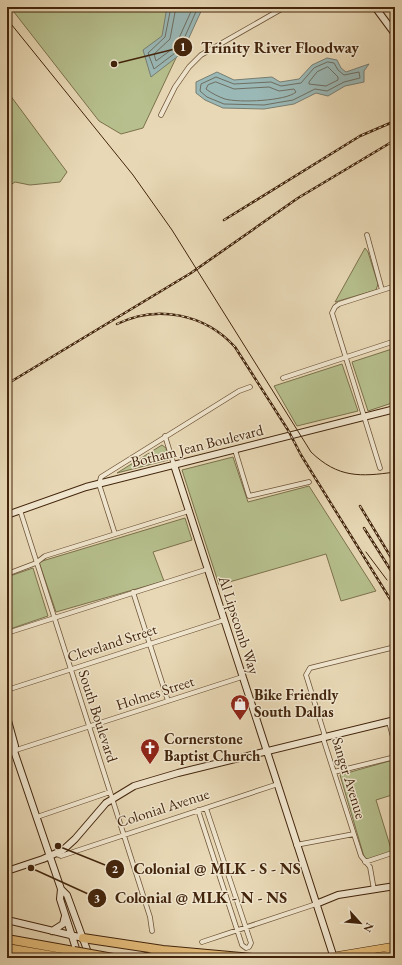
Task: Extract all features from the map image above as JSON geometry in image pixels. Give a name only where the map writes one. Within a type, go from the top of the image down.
[{"type":"highway","points":[[83,938],[163,950],[252,958]]},
{"type":"highway","points":[[7,939],[66,958]]},
{"type":"highway","points":[[7,948],[34,948],[113,958]]},
{"type":"highway","points":[[143,958],[154,956],[169,958]]},
{"type":"main road","points":[[375,7],[395,34]]},
{"type":"main road","name":"Botham Jean Boulevard","points":[[7,515],[99,484],[395,409]]},
{"type":"main road","name":"Al Lipscomb Way","points":[[174,465],[242,677],[279,784],[296,844],[333,957]]},
{"type":"main road","points":[[7,717],[15,746],[14,751],[37,817],[53,855],[61,889],[60,899],[79,958]]},
{"type":"main road","points":[[53,855],[75,839],[111,795],[164,777],[392,721]]},
{"type":"main road","points":[[7,738],[10,748],[14,751]]},
{"type":"main road","name":"Colonial Avenue","points":[[7,871],[53,855]]},
{"type":"main road","points":[[316,904],[338,895],[395,886]]},
{"type":"main road","points":[[61,889],[67,894],[90,958]]},
{"type":"main road","points":[[52,931],[63,924],[65,916]]},
{"type":"main road","points":[[7,920],[83,938]]},
{"type":"main road","points":[[323,958],[395,946]]},
{"type":"main road","points":[[371,958],[395,953]]},
{"type":"street","points":[[161,115],[176,87],[201,55],[285,7]]},
{"type":"street","points":[[367,235],[382,290]]},
{"type":"street","points":[[380,468],[332,310],[339,304],[395,286]]},
{"type":"street","points":[[283,378],[395,341]]},
{"type":"street","points":[[115,534],[99,484],[101,477],[165,436],[240,391],[250,387]]},
{"type":"street","name":"Al Lipscomb Way","points":[[165,436],[174,465]]},
{"type":"street","points":[[235,450],[249,496],[308,482]]},
{"type":"street","name":"South Boulevard","points":[[20,510],[53,618],[150,918],[152,931]]},
{"type":"street","points":[[7,574],[36,563],[45,556],[189,512]]},
{"type":"street","points":[[7,633],[208,569]]},
{"type":"street","points":[[133,592],[168,701]]},
{"type":"street","name":"Cleveland Street","points":[[7,690],[224,620]]},
{"type":"street","name":"Sanger Avenue","points":[[374,890],[370,867],[361,856],[323,738],[324,733],[306,675],[310,668],[395,647]]},
{"type":"street","name":"Holmes Street","points":[[7,754],[242,677]]},
{"type":"street","points":[[392,721],[395,745]]},
{"type":"street","points":[[334,772],[395,757]]},
{"type":"street","name":"Colonial Avenue","points":[[53,855],[61,856],[279,784]]},
{"type":"street","points":[[37,817],[111,795]]},
{"type":"street","points":[[198,810],[242,945],[249,948],[251,943],[206,808]]},
{"type":"street","points":[[296,844],[354,834]]},
{"type":"street","points":[[365,862],[395,852]]},
{"type":"street","points":[[202,942],[316,904]]},
{"type":"green space","points":[[10,7],[200,7],[143,128],[121,134],[99,121]]},
{"type":"green space","points":[[7,91],[67,172],[60,182],[30,185],[15,182],[7,187]]},
{"type":"green space","points":[[365,248],[368,252],[378,284],[376,290],[335,302]]},
{"type":"green space","points":[[395,348],[395,402],[368,411],[352,362]]},
{"type":"green space","points":[[342,364],[358,411],[297,426],[274,386]]},
{"type":"green space","points":[[162,445],[166,448],[168,460],[117,473]]},
{"type":"green space","points":[[233,457],[248,502],[309,486],[376,591],[341,601],[326,554],[219,585],[182,470]]},
{"type":"green space","points":[[185,518],[192,540],[153,552],[164,581],[56,612],[39,562]]},
{"type":"green space","points":[[33,568],[48,616],[7,630],[7,577]]},
{"type":"green space","points":[[393,760],[395,767],[395,794],[376,800],[392,852],[365,860],[340,775]]},
{"type":"water","points":[[167,7],[203,7],[182,53],[151,77],[143,50],[162,36]]},
{"type":"water","points":[[327,58],[337,60],[341,68],[346,72],[369,64],[364,71],[364,82],[345,86],[328,96],[316,93],[294,104],[264,109],[223,108],[205,100],[196,93],[196,82],[217,72],[234,80],[272,77],[280,82],[299,79],[312,65]]},
{"type":"tram line","points":[[7,19],[133,175],[172,230],[311,452],[331,467],[350,474],[371,475],[395,472]]},
{"type":"tram line","points":[[366,552],[387,580]]},
{"type":"railway","points":[[224,220],[360,136],[395,121]]},
{"type":"railway","points":[[7,384],[191,273],[298,198],[395,140]]},
{"type":"railway","points":[[117,324],[132,318],[148,315],[164,314],[180,316],[195,320],[210,327],[235,347],[288,430],[301,455],[395,607]]},
{"type":"railway","points":[[360,506],[395,564]]},
{"type":"railway","points":[[364,528],[395,577]]},
{"type":"place","name":"Trinity River Floodway","points":[[114,64]]},
{"type":"place","name":"Bike Friendly South Dallas","points":[[240,721]]},
{"type":"place","name":"Cornerstone Baptist Church","points":[[150,765]]},
{"type":"place","name":"Colonial @ MLK - S - NS","points":[[58,846]]},
{"type":"place","name":"Colonial @ MLK - N - NS","points":[[31,868]]}]
